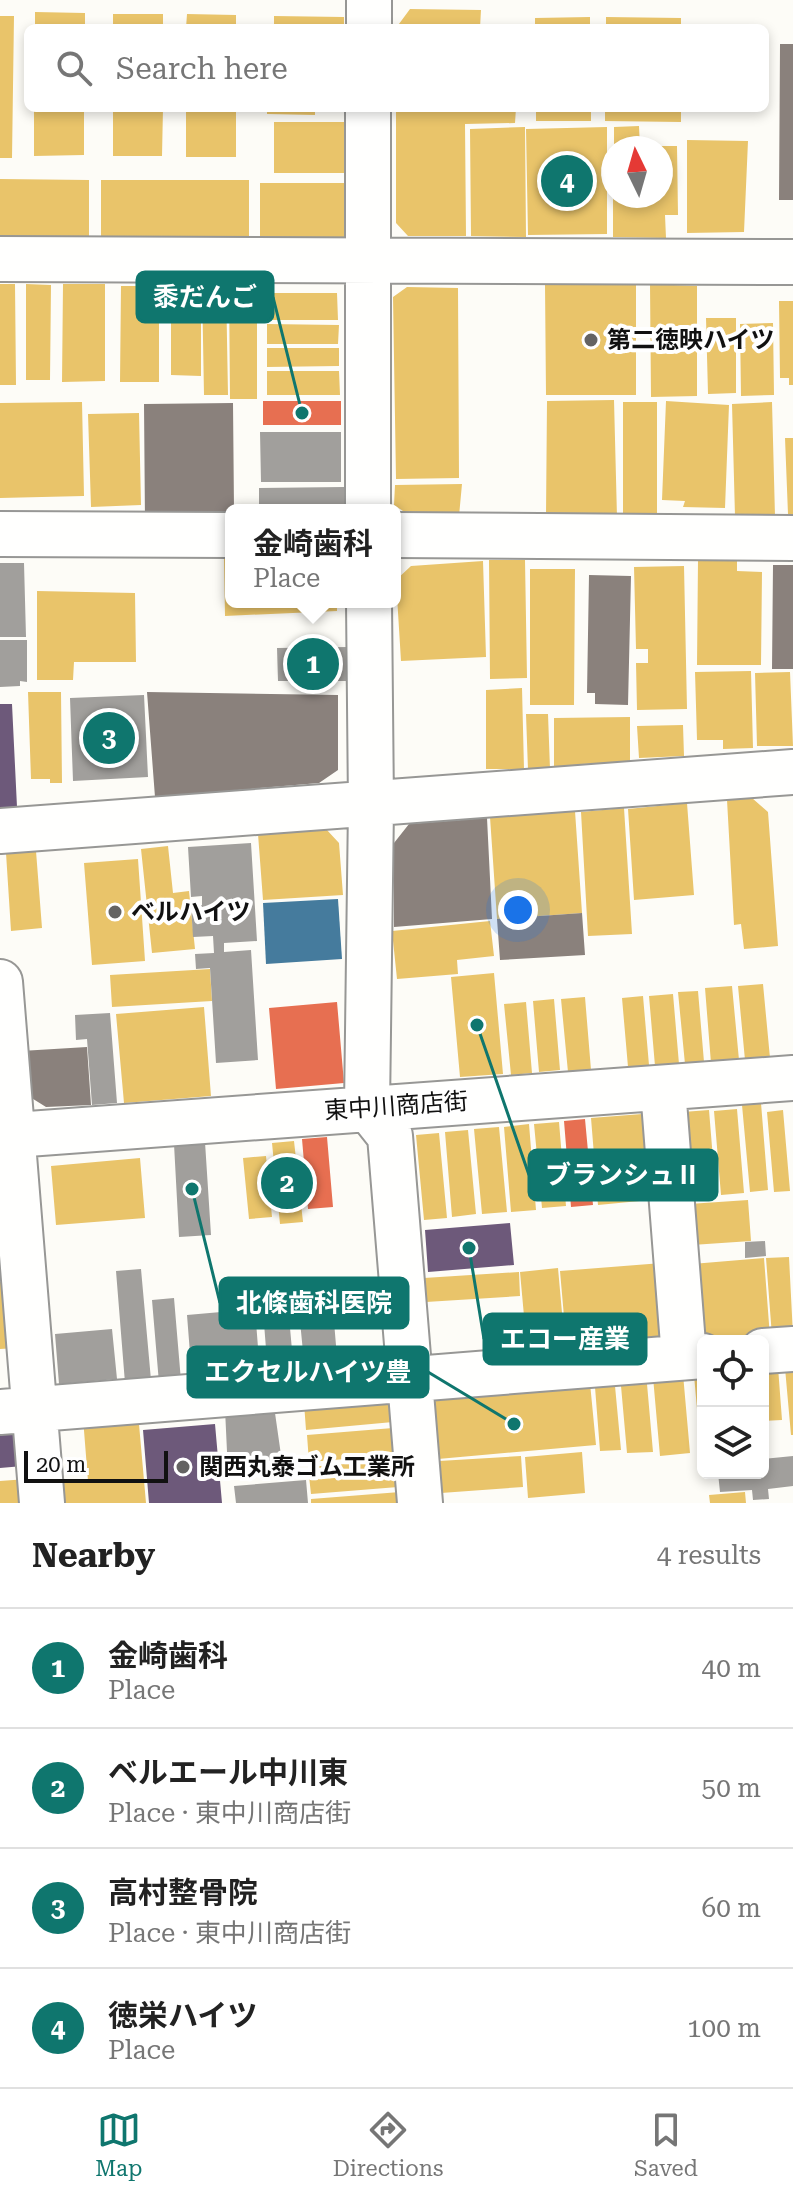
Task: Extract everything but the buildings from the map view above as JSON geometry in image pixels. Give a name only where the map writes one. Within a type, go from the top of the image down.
[{"type":"street","points":[[369,0],[369,24]]},
{"type":"street","points":[[368,112],[368,504]]},
{"type":"street","points":[[0,259],[793,262]]},
{"type":"street","points":[[0,534],[225,535]]},
{"type":"street","points":[[401,535],[793,538]]},
{"type":"street","points":[[369,608],[371,806],[367,1107],[390,1136],[420,1503]]},
{"type":"street","points":[[0,831],[371,806],[793,772]]},
{"type":"street","points":[[0,982],[17,1410],[42,1503]]},
{"type":"street","name":"東中川商店街","points":[[7,1136],[367,1107],[793,1078]]},
{"type":"street","points":[[17,1410],[694,1356],[663,1089]]},
{"type":"street","points":[[769,1351],[793,1349]]},
{"type":"place","name":"徳栄ハイツ","points":[[567,181]]},
{"type":"place","name":"第二徳映ハイツ","points":[[591,340]]},
{"type":"place","name":"黍だんご","points":[[302,413]]},
{"type":"place","name":"金崎歯科","points":[[313,664]]},
{"type":"place","name":"高村整骨院","points":[[109,738]]},
{"type":"place","name":"ベルハイツ","points":[[115,912]]},
{"type":"place","name":"ブランシュⅡ","points":[[477,1025]]},
{"type":"place","name":"ベルエール中川東","points":[[287,1183]]},
{"type":"place","name":"北條歯科医院","points":[[192,1189]]},
{"type":"place","name":"エコー産業","points":[[469,1248]]},
{"type":"place","name":"エクセルハイツ豊","points":[[514,1424]]},
{"type":"place","name":"関西丸泰ゴム工業所","points":[[183,1467]]}]
